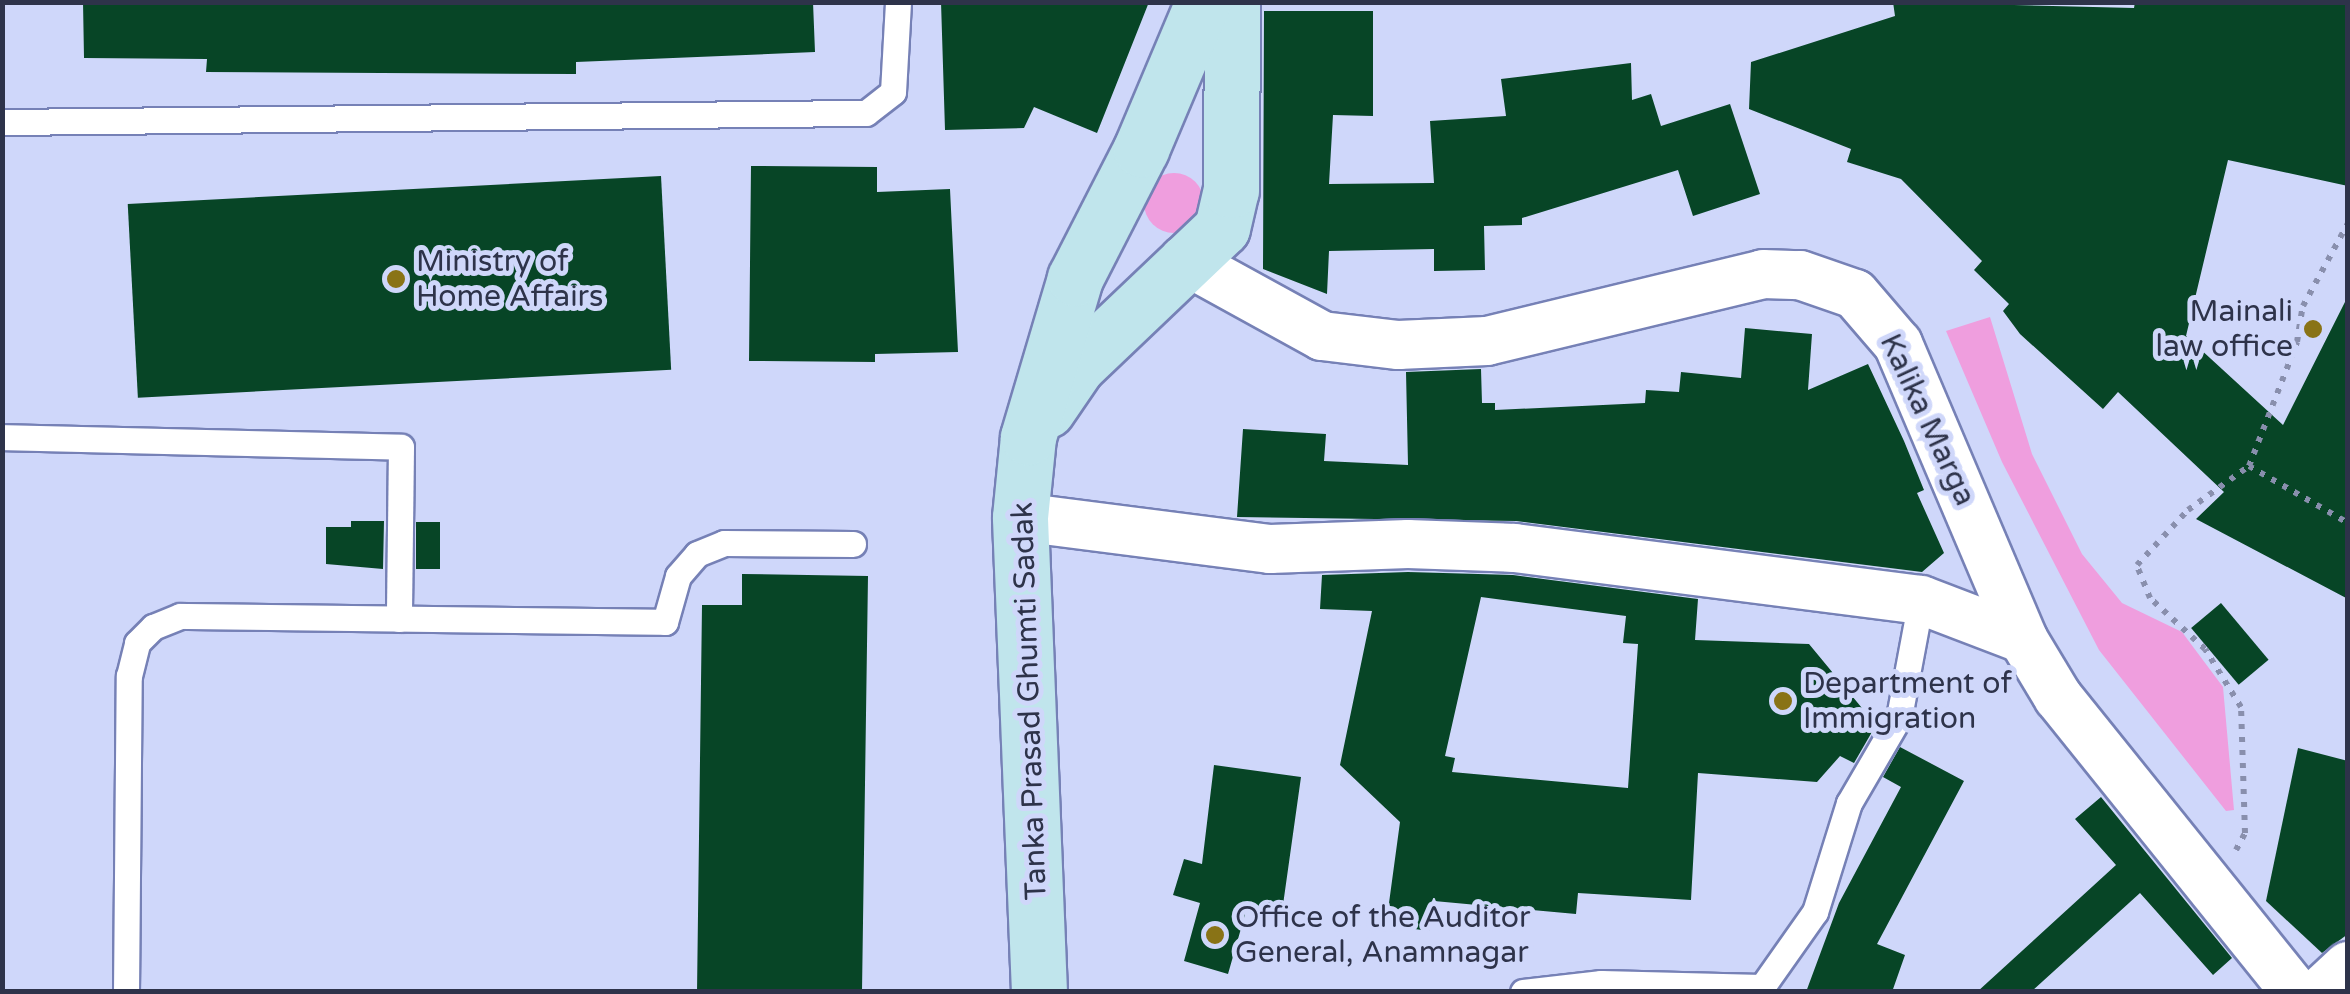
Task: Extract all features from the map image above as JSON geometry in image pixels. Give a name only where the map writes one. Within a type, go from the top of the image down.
[{"type":"street","points":[[1028,437],[1070,292],[1140,149],[1203,2]]},
{"type":"street","name":"Tanka Prasad Ghumti Sadak","points":[[1039,992],[1020,517],[1028,437],[1076,366],[1184,260],[1206,248],[1222,228],[1231,190],[1232,2]]},
{"type":"street","points":[[1140,149],[1196,145],[1217,160],[1231,190],[1235,241],[1249,278],[1274,314]]},
{"type":"street","points":[[1117,197],[1122,229],[1140,251],[1184,260]]},
{"type":"street","name":"Kalika Marga","points":[[1184,260],[1274,314],[1322,336],[1398,345],[1486,340],[1763,274],[1828,281],[1854,294],[1898,344],[2023,639],[2058,696],[2295,992]]},
{"type":"street","points":[[1020,517],[1270,549],[1408,544],[1515,548],[1921,600],[2023,639]]},
{"type":"street","points":[[2320,992],[2348,966]]},
{"type":"lane","points":[[2,122],[866,113],[894,92],[898,2]]},
{"type":"lane","points":[[2,437],[401,447],[398,619]]},
{"type":"lane","points":[[126,992],[129,676],[137,643],[180,616],[665,622],[678,576],[698,554],[724,543],[854,544]]},
{"type":"lane","points":[[1523,992],[1601,987],[1762,987],[1814,912],[1849,803],[1899,717],[1921,600]]},
{"type":"path","points":[[2216,890],[2244,834],[2241,707],[2205,650],[2150,598],[2138,565],[2188,510],[2249,466],[2297,342],[2303,306],[2348,223]]},
{"type":"path","points":[[2249,466],[2348,523]]},
{"type":"shaded area","points":[[1174,173],[1195,182],[1204,203],[1195,224],[1174,233],[1153,224],[1144,203],[1153,182]]},
{"type":"shaded area","points":[[1990,317],[2032,454],[2082,554],[2122,603],[2182,632],[2223,687],[2234,810],[2226,811],[2099,650],[2002,462],[1946,331]]},
{"type":"building","points":[[83,2],[813,2],[815,52],[576,62],[576,74],[206,72],[207,59],[84,58]]},
{"type":"building","points":[[941,2],[1149,2],[1097,133],[1034,107],[1024,128],[945,130]]},
{"type":"building","points":[[1893,2],[2134,8],[2135,2],[2348,2],[2348,186],[2228,160],[2186,336],[2283,425],[2348,296],[2348,599],[2196,519],[2224,492],[2118,392],[2103,409],[2020,334],[2003,311],[2009,304],[1974,270],[1982,261],[1901,179],[1847,162],[1851,149],[1749,109],[1751,62],[1895,16]]},
{"type":"building","points":[[1264,11],[1373,11],[1373,116],[1333,115],[1329,184],[1434,183],[1430,121],[1506,116],[1501,79],[1631,63],[1632,100],[1651,94],[1661,126],[1730,104],[1760,194],[1693,216],[1678,170],[1522,218],[1522,225],[1484,226],[1485,270],[1434,271],[1434,249],[1329,251],[1327,294],[1263,269]]},
{"type":"building","points":[[751,166],[877,167],[877,192],[950,189],[958,352],[875,354],[875,362],[749,361]]},
{"type":"building","name":"Ministry of Home Affairs","points":[[661,176],[671,370],[138,398],[128,204]]},
{"type":"building","points":[[1745,328],[1812,334],[1808,390],[1868,364],[1924,490],[1917,493],[1944,553],[1922,572],[1516,521],[1237,517],[1243,429],[1326,434],[1324,461],[1408,465],[1406,372],[1481,369],[1482,403],[1495,403],[1495,410],[1645,403],[1646,390],[1679,392],[1681,372],[1741,378]]},
{"type":"building","points":[[351,521],[384,521],[383,569],[326,564],[326,527],[351,527]]},
{"type":"building","points":[[416,522],[440,522],[440,569],[416,569]]},
{"type":"building","points":[[742,574],[868,576],[862,992],[697,992],[702,605],[742,605]]},
{"type":"building","points":[[1322,575],[1513,575],[1698,599],[1695,640],[1809,644],[1876,725],[1854,763],[1840,756],[1817,782],[1698,773],[1691,900],[1578,893],[1576,914],[1434,901],[1429,931],[1386,925],[1400,822],[1340,765],[1372,611],[1320,609]],"holes":[[[1481,597],[1626,616],[1623,643],[1638,644],[1628,788],[1452,772],[1455,758],[1445,756]]]},
{"type":"building","points":[[2221,603],[2269,660],[2239,685],[2191,628]]},
{"type":"building","points":[[1900,747],[1964,781],[1877,944],[1905,955],[1892,992],[1806,992],[1839,903],[1901,787],[1883,777]]},
{"type":"building","points":[[2298,748],[2348,761],[2348,934],[2322,953],[2266,901]]},
{"type":"building","points":[[1214,765],[1301,777],[1282,912],[1248,904],[1228,974],[1184,961],[1200,903],[1173,895],[1184,859],[1202,864]]},
{"type":"building","points":[[2101,797],[2232,958],[2213,975],[2140,893],[2031,992],[1977,992],[2116,865],[2075,819]]},
{"type":"place","name":"Ministry of Home Affairs","points":[[396,279]]},
{"type":"place","name":"Mainali law office","points":[[2313,329]]},
{"type":"place","name":"Department of Immigration","points":[[1783,701]]},
{"type":"place","name":"Office of the Auditor General, Anamnagar","points":[[1215,935]]}]
